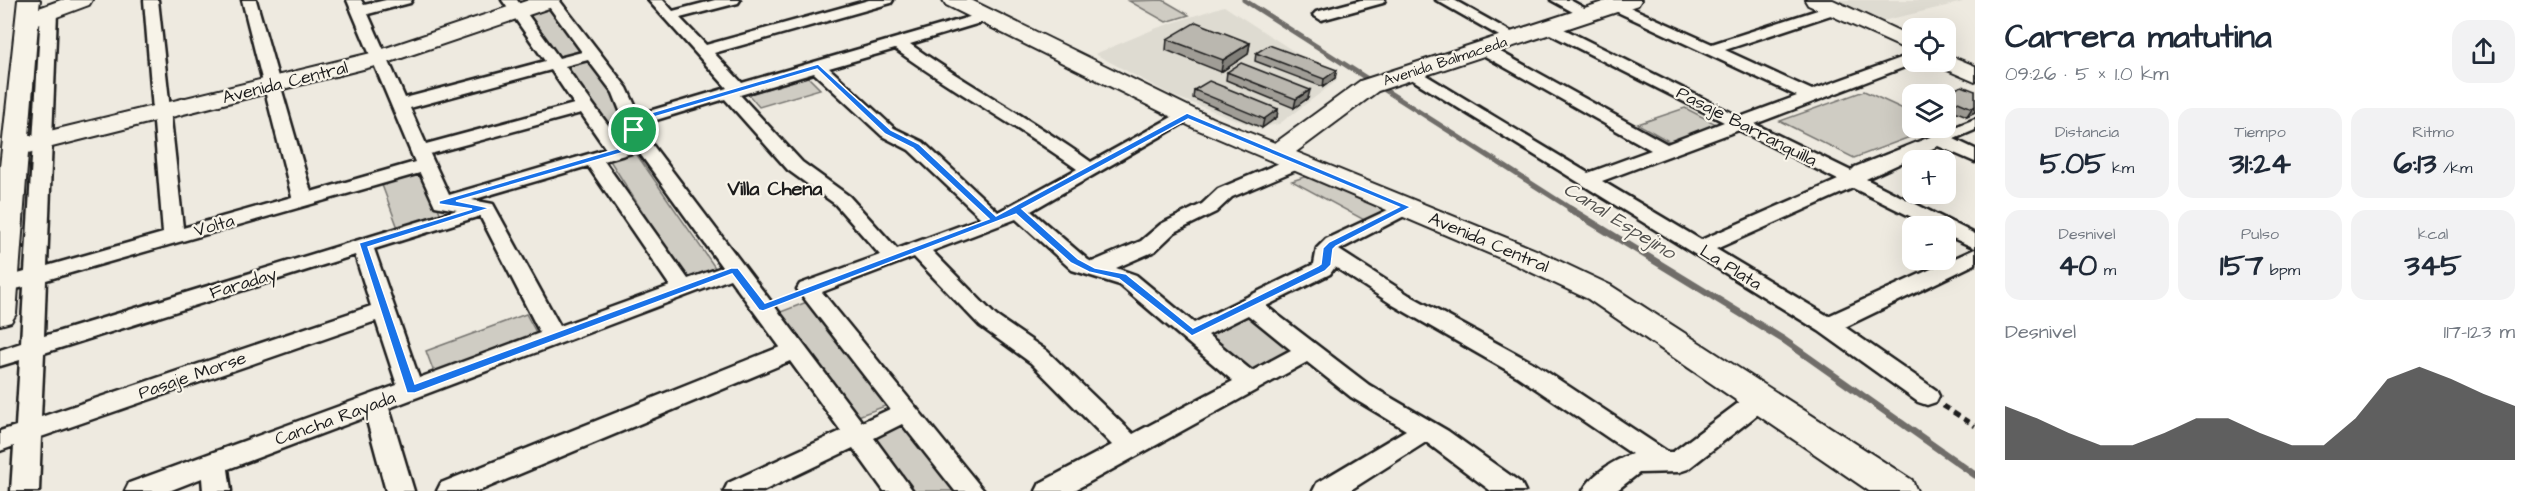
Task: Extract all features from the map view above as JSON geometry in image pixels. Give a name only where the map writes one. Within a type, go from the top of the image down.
[{"type":"street","points":[[1,300],[28,10],[49,12],[81,0]]},
{"type":"street","points":[[151,0],[174,237]]},
{"type":"street","points":[[249,0],[303,200]]},
{"type":"street","points":[[405,0],[356,5],[442,202]]},
{"type":"street","points":[[551,0],[621,92],[642,144],[899,491]]},
{"type":"street","name":"Avenida Central","points":[[15,148],[379,58],[513,6],[551,0]]},
{"type":"street","points":[[655,0],[703,51],[795,166],[842,200],[894,258]]},
{"type":"street","points":[[670,16],[733,0]]},
{"type":"street","points":[[703,51],[886,0]]},
{"type":"street","name":"Avenida Central","points":[[954,0],[1187,116],[1525,257],[1599,292],[1762,398],[1898,491]]},
{"type":"street","points":[[1321,15],[1378,0]]},
{"type":"street","points":[[1443,0],[1514,38]]},
{"type":"street","points":[[1558,0],[1587,14]]},
{"type":"street","points":[[1622,3],[1710,50],[1810,96]]},
{"type":"street","name":"Avenida Balmaceda","points":[[1286,159],[1352,96],[1389,79],[1622,3]]},
{"type":"street","points":[[1710,50],[1826,4],[1902,40]]},
{"type":"street","points":[[513,6],[617,151]]},
{"type":"street","points":[[25,491],[38,276],[49,12]]},
{"type":"street","points":[[633,121],[988,16]]},
{"type":"street","name":"Pasaje Barranquilla","points":[[1548,27],[1924,216]]},
{"type":"street","points":[[898,43],[962,88],[1034,129],[1090,170]]},
{"type":"street","points":[[1482,48],[1665,150]]},
{"type":"street","points":[[400,105],[592,54]]},
{"type":"street","points":[[1586,180],[1902,63]]},
{"type":"street","points":[[1956,66],[1975,75]]},
{"type":"street","points":[[818,67],[888,132],[916,146],[995,220]]},
{"type":"street","name":"La Plata","points":[[1389,79],[1586,180],[1827,326],[1927,396]]},
{"type":"street","name":"Volta","points":[[1,300],[38,276],[303,200],[423,158],[585,106]]},
{"type":"street","points":[[970,491],[808,289],[1018,210],[1187,116]]},
{"type":"street","points":[[1701,248],[1854,180],[1862,171],[1975,124]]},
{"type":"street","points":[[1938,139],[1975,156]]},
{"type":"street","points":[[442,202],[642,144]]},
{"type":"street","points":[[593,159],[683,289]]},
{"type":"street","points":[[1092,270],[1148,246],[1168,228],[1209,208],[1226,193],[1286,159]]},
{"type":"street","points":[[442,202],[486,208],[554,337]]},
{"type":"street","points":[[1192,333],[1322,268],[1326,265],[1327,252],[1333,244],[1407,207]]},
{"type":"street","name":"Faraday","points":[[0,358],[486,208]]},
{"type":"street","points":[[1018,210],[1075,261],[1092,270],[1122,276],[1250,382]]},
{"type":"street","name":"Pasaje Barranquilla","points":[[1956,232],[1975,242]]},
{"type":"street","points":[[362,245],[411,390]]},
{"type":"street","points":[[918,249],[988,321],[1039,357],[1130,447]]},
{"type":"street","points":[[1327,252],[1401,300],[1526,370],[1664,463]]},
{"type":"street","points":[[1827,326],[1975,256]]},
{"type":"street","name":"Cancha Rayada","points":[[139,491],[734,270]]},
{"type":"street","points":[[1250,305],[1376,403],[1426,430],[1511,491]]},
{"type":"street","name":"Pasaje Morse","points":[[0,441],[384,310]]},
{"type":"street","points":[[452,491],[795,350]]},
{"type":"street","points":[[1050,491],[1308,351]]},
{"type":"street","points":[[1598,491],[1625,468],[1637,462],[1679,462],[1762,398]]},
{"type":"street","points":[[375,404],[400,491]]},
{"type":"street","points":[[738,491],[906,412]]},
{"type":"street","points":[[1327,491],[1426,430]]},
{"type":"street","points":[[214,463],[217,491]]},
{"type":"path","points":[[1927,396],[1975,426]]},
{"type":"shaded area","points":[[1163,0],[1189,15],[1166,22],[1129,1]]},
{"type":"shaded area","points":[[1836,0],[1958,0],[1963,2],[1882,21]]},
{"type":"shaded area","points":[[1224,6],[1338,80],[1279,124],[1258,128],[1171,95],[1095,54],[1157,28]]},
{"type":"shaded area","points":[[548,8],[583,53],[561,59],[527,14]]},
{"type":"shaded area","points":[[589,60],[616,97],[636,138],[621,142],[565,66]]},
{"type":"shaded area","points":[[808,77],[820,89],[759,107],[748,94]]},
{"type":"shaded area","points":[[1864,91],[1902,108],[1902,138],[1907,138],[1854,158],[1780,121]]},
{"type":"shaded area","points":[[1685,108],[1720,126],[1672,143],[1638,124]]},
{"type":"shaded area","points":[[625,152],[635,152],[716,269],[688,283],[609,159]]},
{"type":"shaded area","points":[[423,173],[441,215],[398,228],[382,185]]},
{"type":"shaded area","points":[[1310,175],[1393,207],[1366,221],[1292,181]]},
{"type":"shaded area","points":[[807,302],[888,405],[858,416],[778,313]]},
{"type":"shaded area","points":[[1250,312],[1295,348],[1252,371],[1207,335]]},
{"type":"shaded area","points":[[526,314],[538,336],[435,375],[426,351]]},
{"type":"shaded area","points":[[900,425],[905,427],[954,491],[908,491],[873,437]]},
{"type":"building","points":[[1196,22],[1250,43],[1223,60],[1167,39]]},
{"type":"building","points":[[1269,45],[1337,70],[1324,79],[1256,53]]},
{"type":"building","points":[[1241,63],[1310,90],[1296,99],[1227,72]]},
{"type":"building","points":[[1209,81],[1278,109],[1264,119],[1194,90]]},
{"type":"building","points":[[1962,86],[1975,91],[1975,106],[1972,108],[1956,101],[1956,89]]},
{"type":"waterway","name":"Canal Espejino","points":[[1244,0],[1573,210]]},
{"type":"waterway","name":"Canal Espejino","points":[[1570,209],[1784,340],[1975,475]]},
{"type":"district","name":"Villa Chena","points":[[775,188]]},
{"type":"route","points":[[634,130],[633,121],[818,67],[888,132],[916,146],[995,220],[1008,215],[1018,210],[1187,116],[1407,207],[1333,244],[1328,248],[1326,265],[1322,268],[1192,333],[1122,276],[1085,268],[1075,261],[1018,210],[995,220],[918,249],[808,289],[763,308],[734,270],[411,390],[362,245],[486,208],[442,202],[642,144],[634,130]]}]
